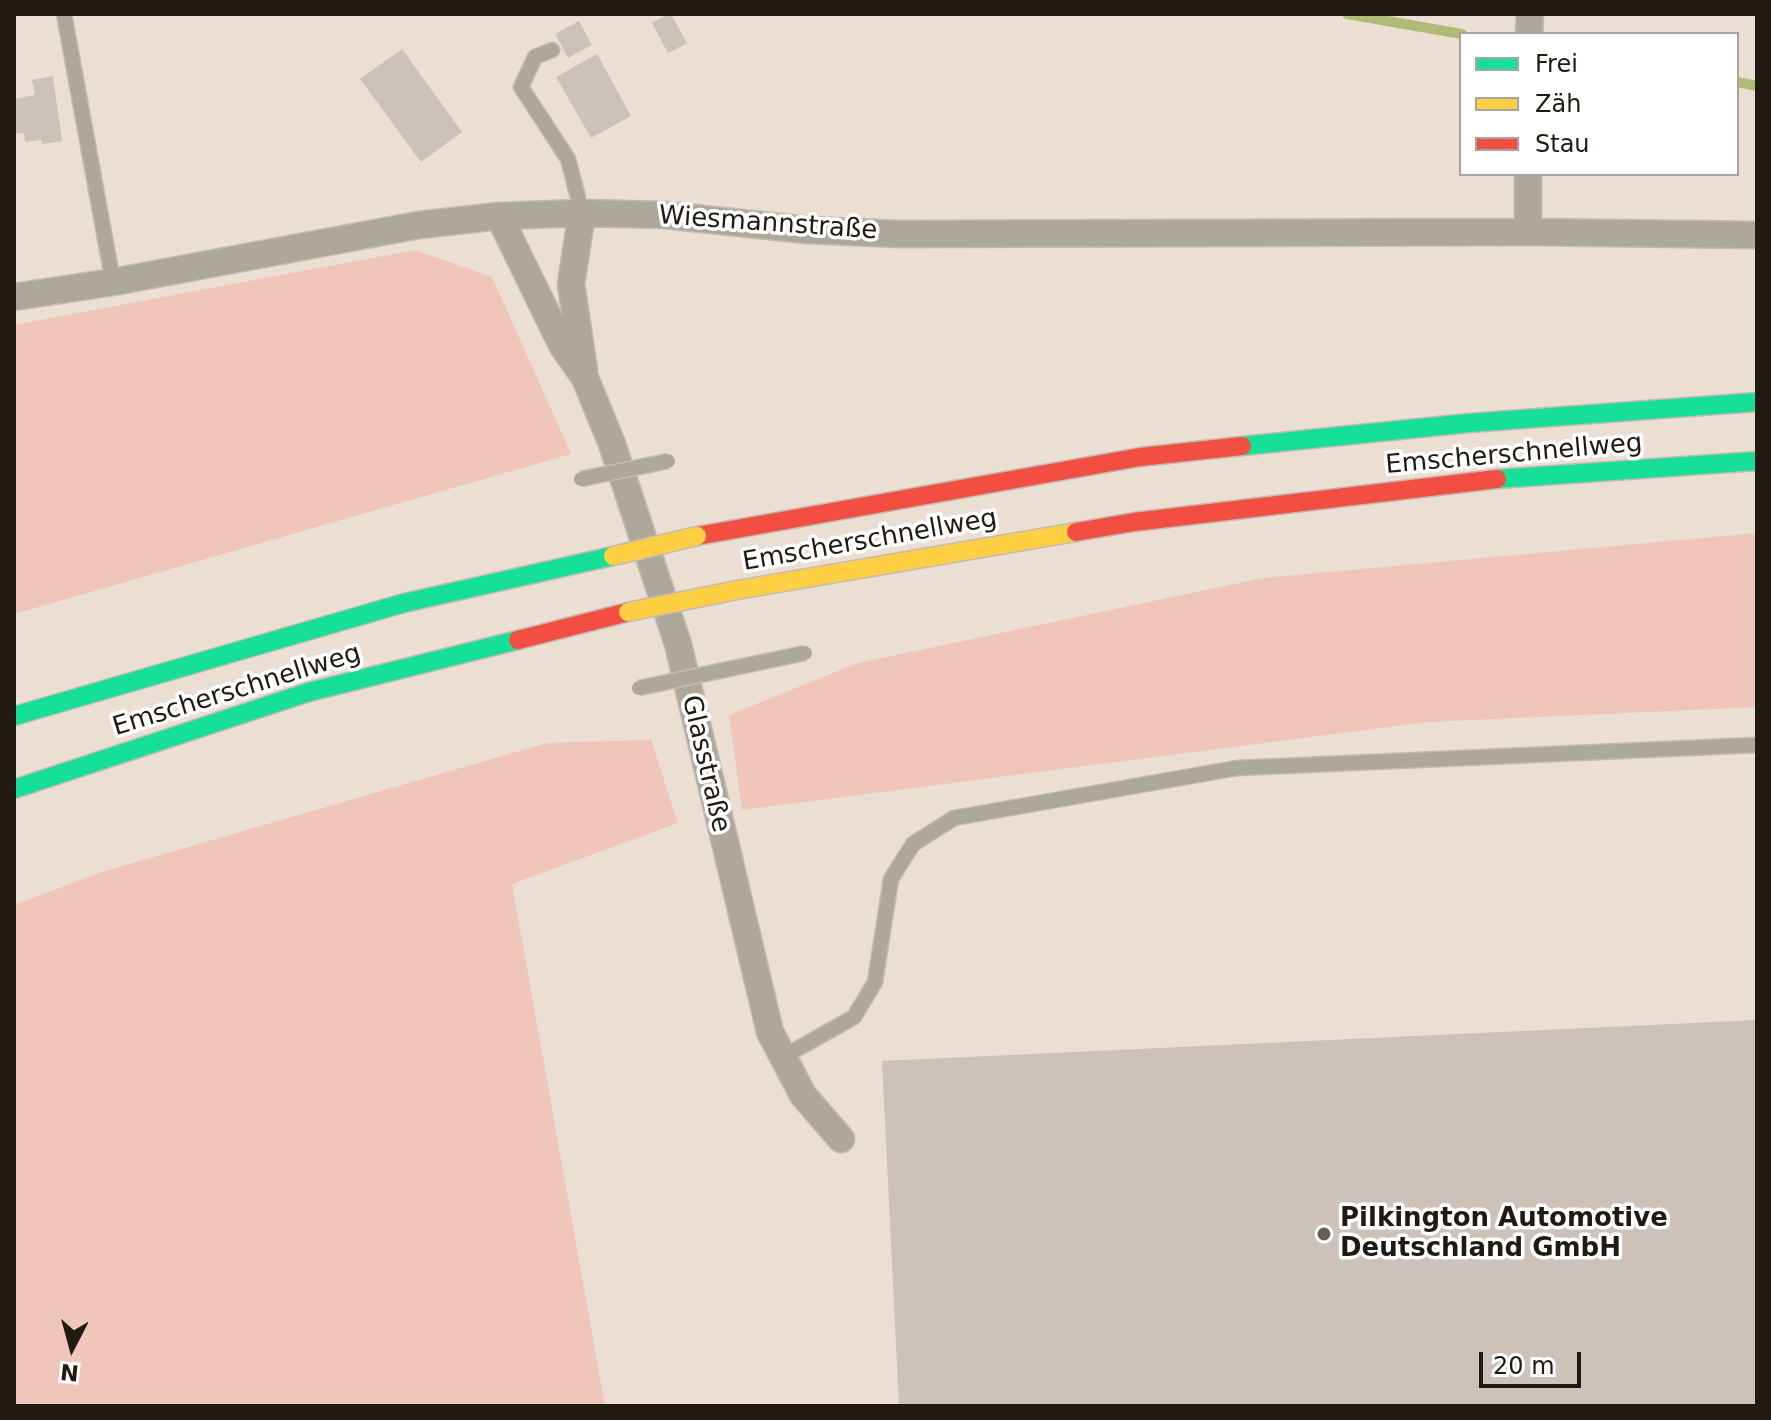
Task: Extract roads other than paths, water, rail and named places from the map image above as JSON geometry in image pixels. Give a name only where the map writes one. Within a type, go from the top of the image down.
[{"type":"highway","name":"Emscherschnellweg","points":[[14,716],[404,603],[697,536],[1140,457],[1469,423],[1757,402]]},
{"type":"highway","name":"Emscherschnellweg","points":[[14,789],[309,692],[628,612],[737,590],[1134,522],[1472,481],[1757,461]]},
{"type":"street","points":[[1528,176],[1528,232]]},
{"type":"street","name":"Wiesmannstraße","points":[[14,297],[113,282],[419,225],[499,216],[582,213],[665,215],[807,230],[899,234],[1528,232],[1757,235]]},
{"type":"street","name":"Glasstraße","points":[[582,213],[571,284],[585,378]]},
{"type":"street","name":"Glasstraße","points":[[499,216],[562,345],[585,378],[612,444],[678,644],[770,1032],[803,1095],[841,1139]]},
{"type":"lane","points":[[64,14],[113,282]]},
{"type":"lane","points":[[552,50],[535,57],[521,87],[568,159],[582,213]]},
{"type":"lane","points":[[581,479],[668,461]]},
{"type":"lane","points":[[639,688],[805,653]]},
{"type":"lane","points":[[783,1057],[854,1017],[875,982],[891,879],[913,844],[954,818],[1237,768],[1757,745]]},
{"type":"waterway","points":[[1347,14],[1459,33]]},
{"type":"waterway","points":[[1739,82],[1757,86]]},
{"type":"place","name":"Pilkington Automotive Deutschland GmbH","points":[[1324,1234]]}]
